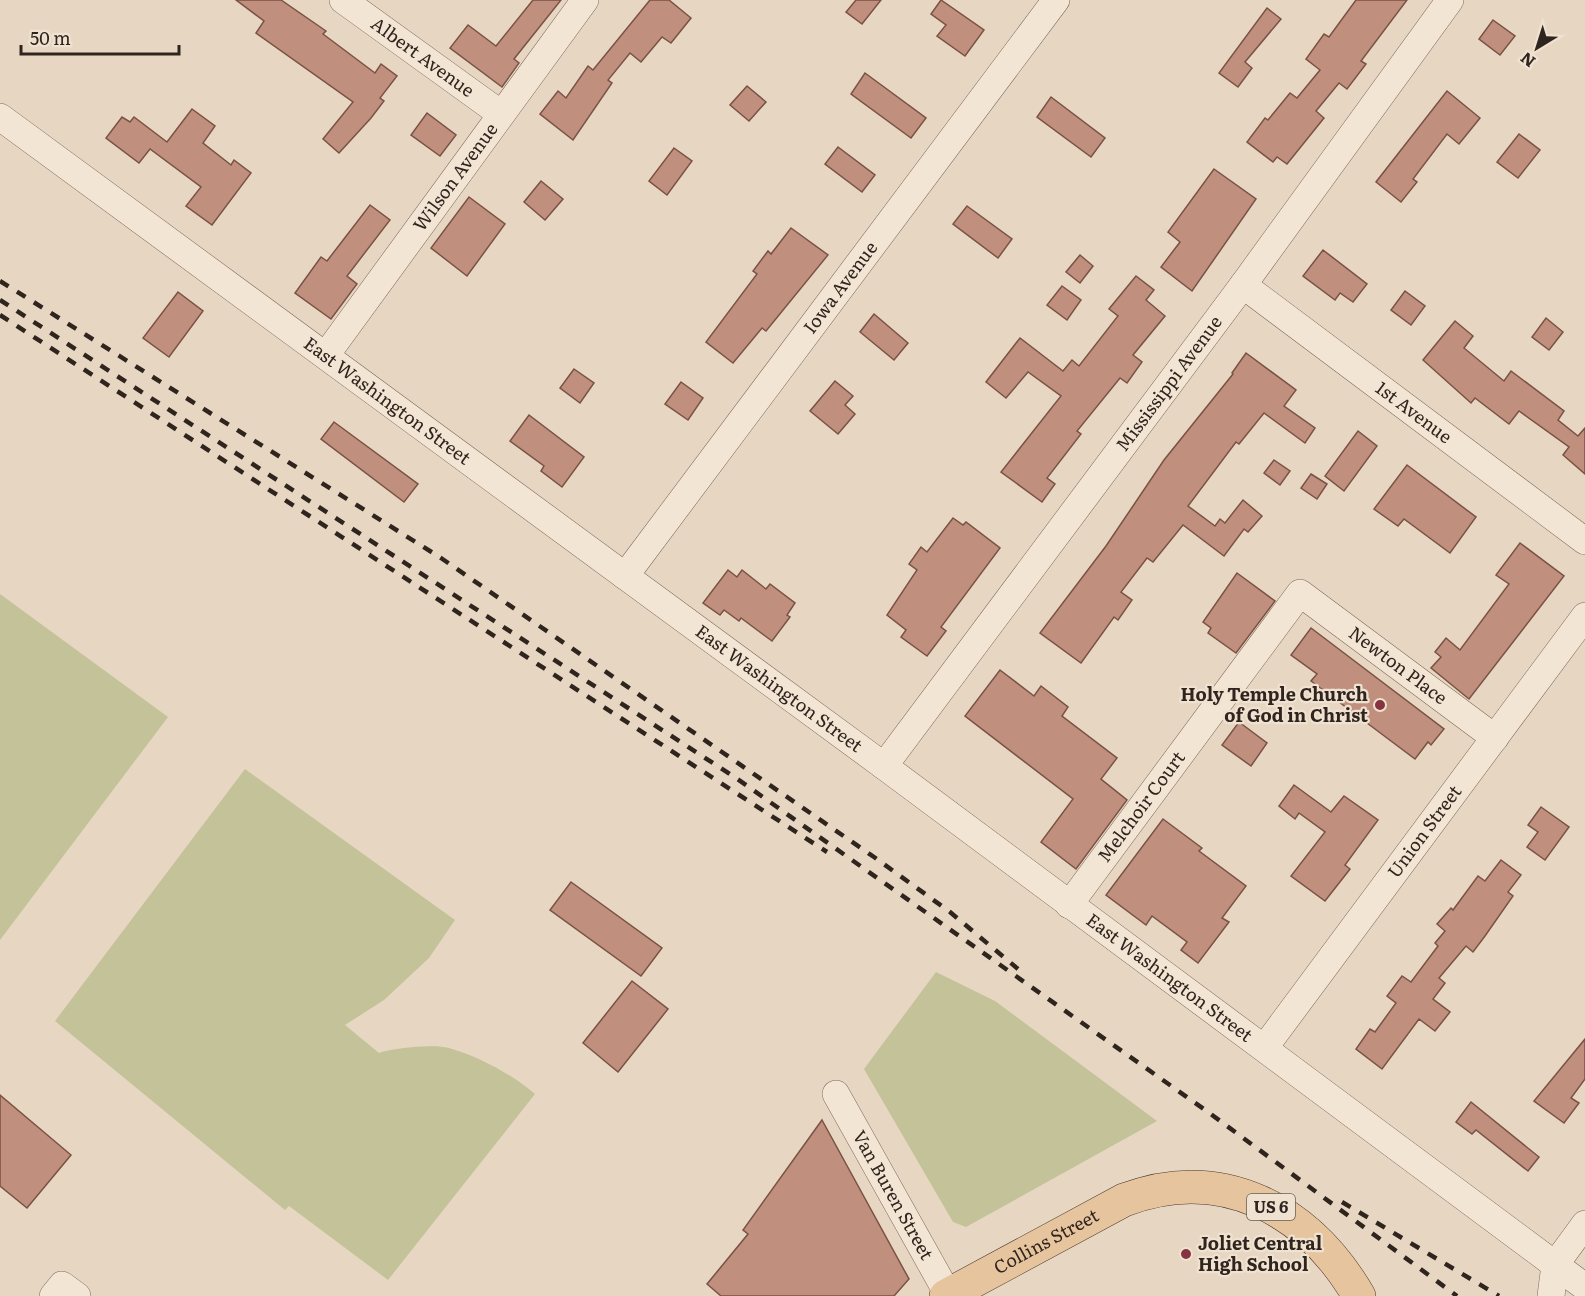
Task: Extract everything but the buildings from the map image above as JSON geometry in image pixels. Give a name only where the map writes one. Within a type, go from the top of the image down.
[{"type":"main road","name":"Collins Street","points":[[947,1296],[1124,1200],[1149,1190],[1180,1185],[1217,1187],[1257,1199],[1293,1221],[1314,1238],[1334,1259],[1359,1296]]},
{"type":"street","name":"Albert Avenue","points":[[344,0],[501,114]]},
{"type":"street","name":"Wilson Avenue","points":[[326,355],[585,0]]},
{"type":"street","name":"Iowa Avenue","points":[[625,576],[1056,0]]},
{"type":"street","name":"Mississippi Avenue","points":[[884,766],[1243,285],[1450,0]]},
{"type":"street","name":"East Washington Street","points":[[0,117],[1265,1047],[1585,1287]]},
{"type":"street","name":"1st Avenue","points":[[1243,285],[1585,541]]},
{"type":"street","name":"Newton Place","points":[[1300,593],[1495,738]]},
{"type":"street","name":"Melchoir Court","points":[[1069,905],[1300,593]]},
{"type":"street","name":"Union Street","points":[[1265,1047],[1585,616]]},
{"type":"street","name":"Van Buren Street","points":[[836,1094],[947,1296]]},
{"type":"street","points":[[1551,1296],[1556,1265],[1585,1224]]},
{"type":"green space","points":[[0,594],[168,717],[0,940]]},
{"type":"green space","points":[[245,769],[455,920],[429,958],[384,1000],[345,1025],[379,1053],[414,1047],[449,1048],[495,1067],[535,1094],[388,1280],[289,1206],[285,1210],[55,1021]]},
{"type":"green space","points":[[936,972],[995,1001],[1157,1121],[966,1227],[953,1222],[864,1069]]},
{"type":"railway","points":[[0,281],[441,558],[874,857],[950,912],[1018,969]]},
{"type":"railway","points":[[0,300],[736,778],[1208,1112],[1457,1296]]},
{"type":"railway","points":[[0,315],[827,852]]},
{"type":"railway","points":[[1342,1202],[1499,1296]]},
{"type":"place","name":"Holy Temple Church of God in Christ","points":[[1380,705]]},
{"type":"place","name":"Joliet Central High School","points":[[1186,1254]]}]
